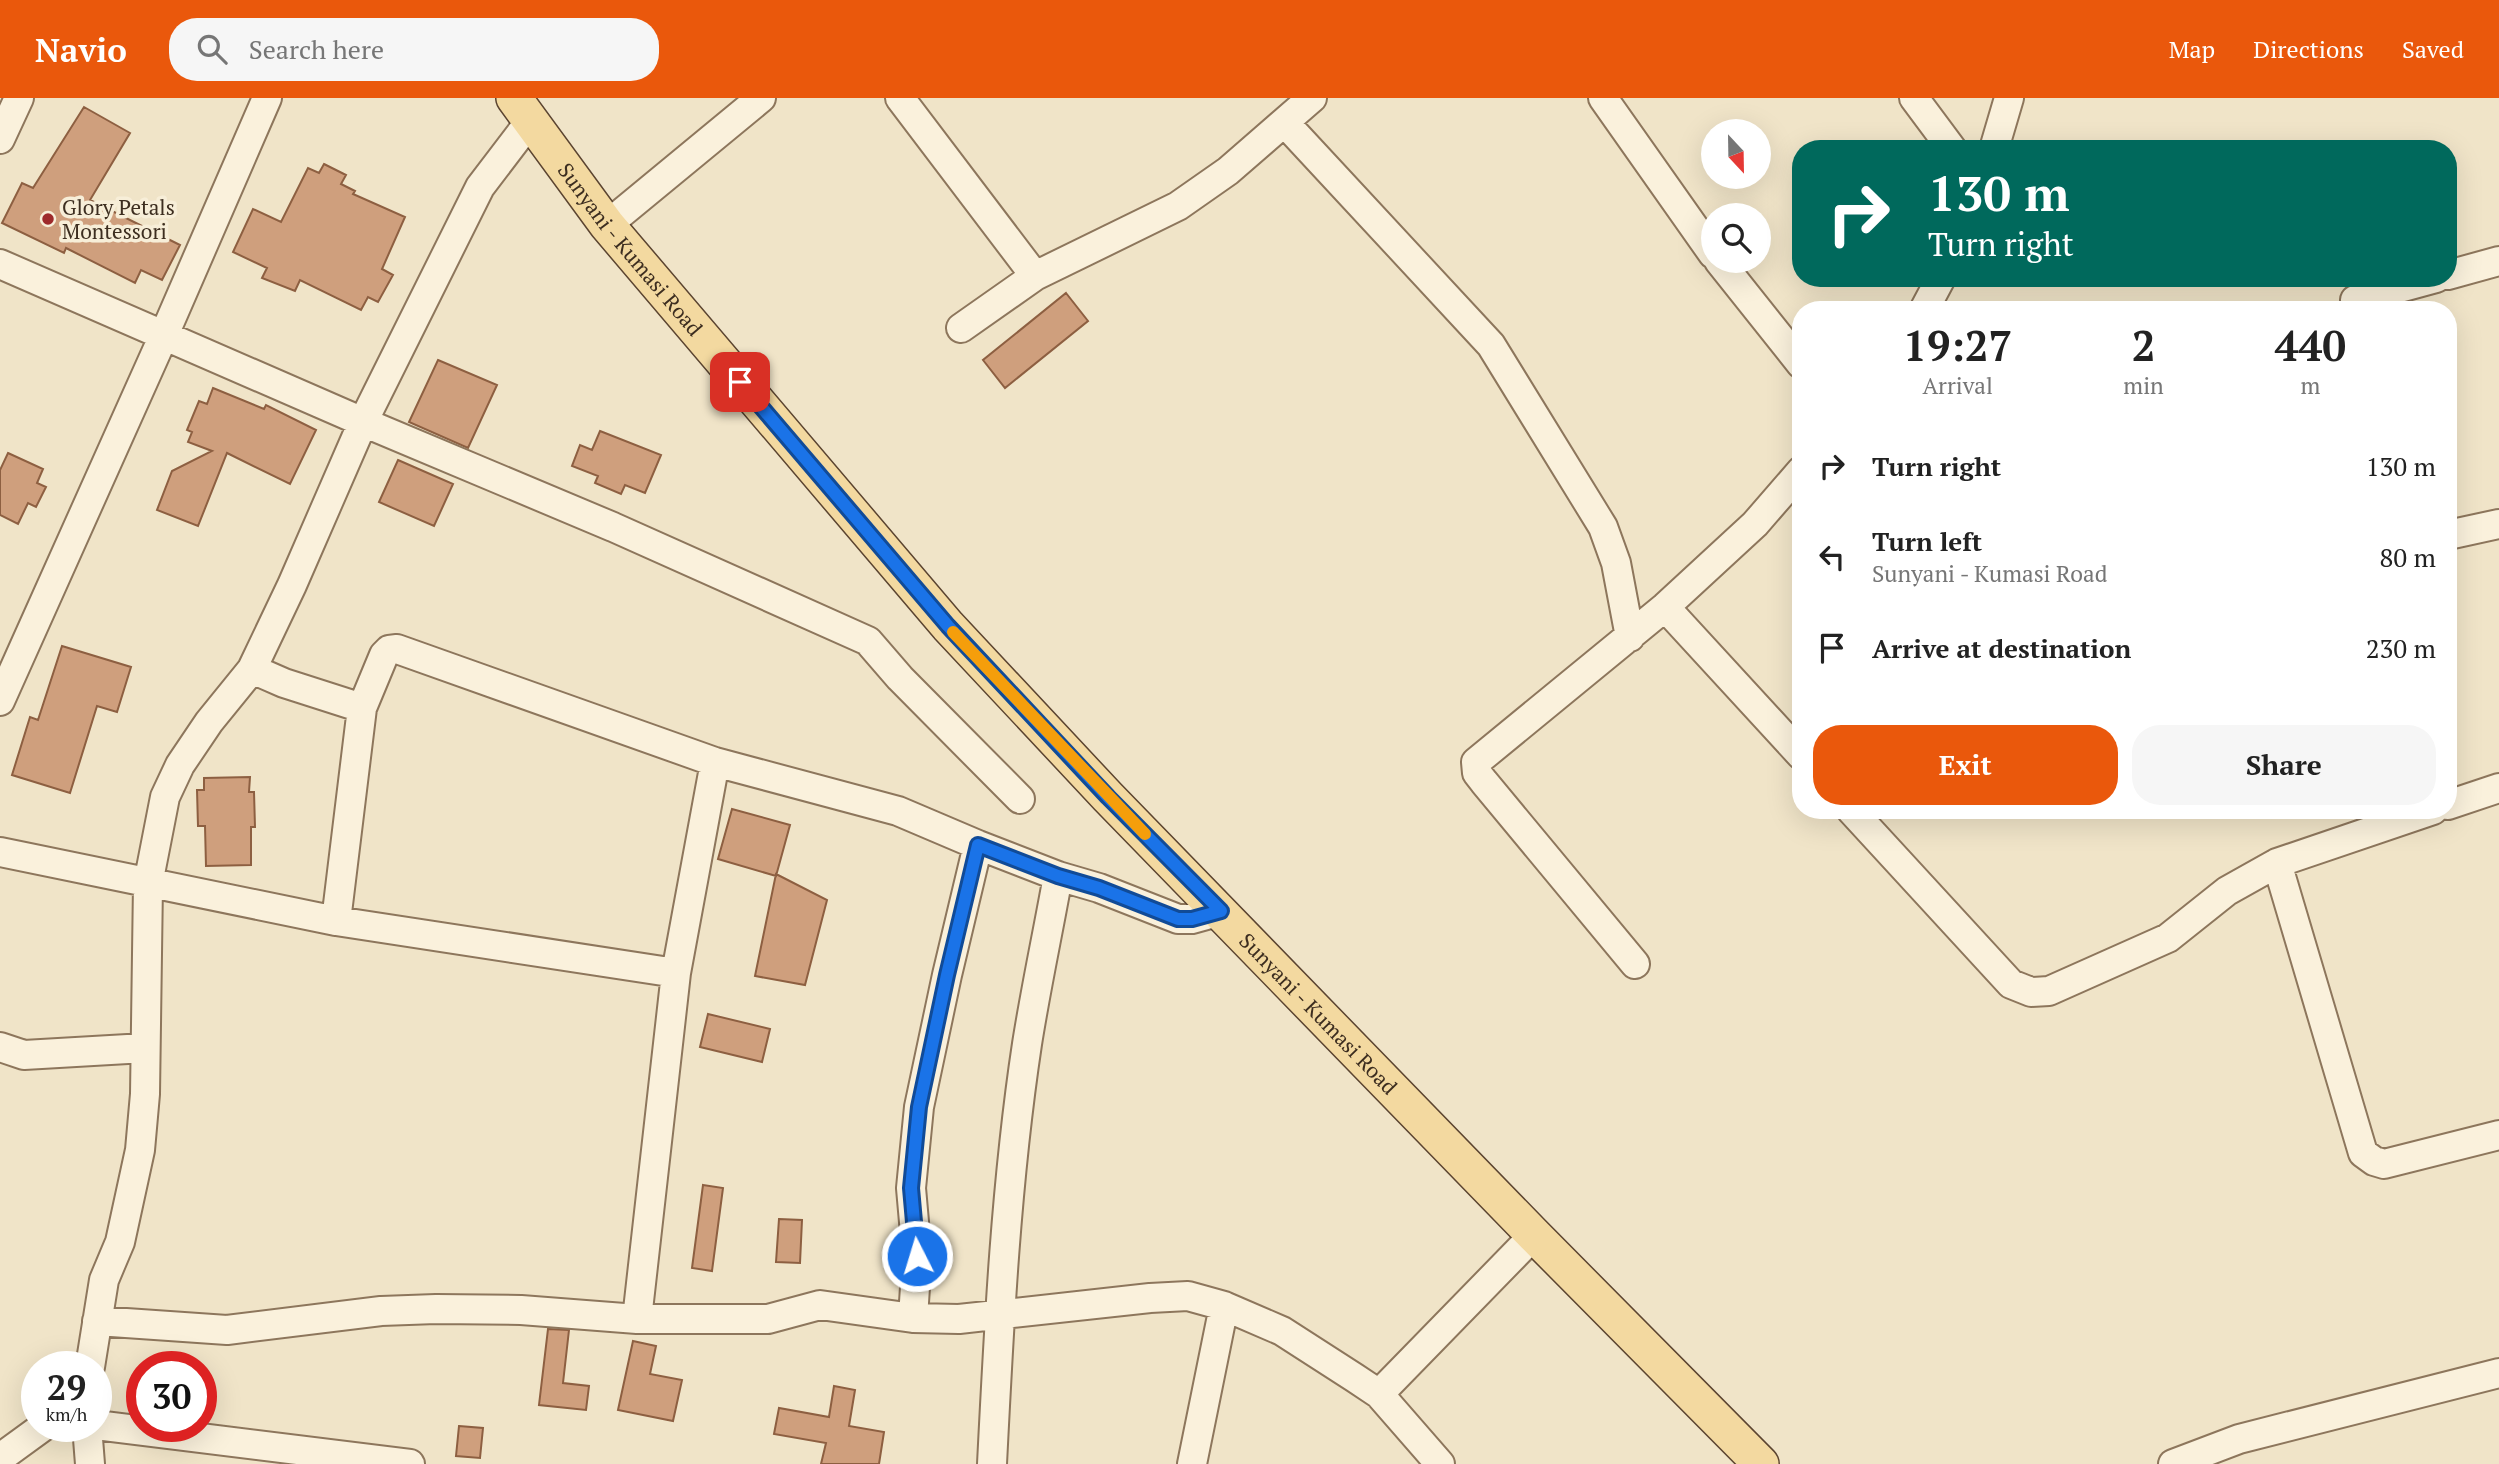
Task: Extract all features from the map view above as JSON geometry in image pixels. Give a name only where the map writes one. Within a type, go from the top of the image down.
[{"type":"main road","name":"Sunyani - Kumasi Road","points":[[523,109],[607,225],[948,626],[1108,797],[1534,1236],[1760,1464]]},
{"type":"street","points":[[0,139],[19,98]]},
{"type":"street","points":[[0,701],[8,661],[164,335],[267,98]]},
{"type":"street","points":[[607,225],[761,98]]},
{"type":"street","points":[[900,98],[1035,276]]},
{"type":"street","points":[[961,328],[1035,276],[1178,206],[1228,171],[1312,98]]},
{"type":"street","points":[[1603,98],[1701,237]]},
{"type":"street","points":[[1914,98],[1945,140]]},
{"type":"street","points":[[1997,140],[2009,98]]},
{"type":"street","points":[[92,1351],[104,1280],[120,1242],[140,1150],[145,1094],[148,884],[165,797],[180,765],[209,722],[252,669],[363,422],[480,187],[523,109]]},
{"type":"street","points":[[1285,123],[1491,345],[1603,527],[1616,562],[1630,637]]},
{"type":"street","points":[[2457,273],[2499,261]]},
{"type":"street","points":[[0,264],[613,527],[868,641],[900,678],[1020,799]]},
{"type":"street","points":[[1728,273],[1792,352]]},
{"type":"street","points":[[2355,300],[2403,287]]},
{"type":"street","points":[[1634,964],[1484,782],[1477,773],[1476,762],[1665,607],[1755,524],[1792,481]]},
{"type":"street","points":[[2457,533],[2499,524]]},
{"type":"street","points":[[1665,607],[1792,745]]},
{"type":"street","points":[[336,920],[362,708],[384,654],[397,649],[715,762],[898,811],[1058,876],[1099,888],[1178,919],[1192,919],[1221,911]]},
{"type":"street","points":[[252,669],[285,683],[362,708]]},
{"type":"street","points":[[637,1319],[676,973],[715,762]]},
{"type":"street","points":[[2457,802],[2498,791]]},
{"type":"street","points":[[1860,819],[2011,984],[2031,992],[2049,991],[2168,938],[2227,891],[2277,863],[2407,819]]},
{"type":"street","points":[[913,1318],[917,1256],[911,1188],[919,1107],[978,845]]},
{"type":"street","points":[[0,852],[336,920],[676,973]]},
{"type":"street","points":[[2277,863],[2363,1153],[2384,1164],[2499,1135]]},
{"type":"street","points":[[992,1464],[1007,1214],[1027,1044],[1058,876]]},
{"type":"street","points":[[0,1047],[23,1055],[145,1048]]},
{"type":"street","points":[[1379,1394],[1534,1236]]},
{"type":"street","points":[[96,1321],[227,1330],[381,1311],[436,1309],[521,1310],[637,1319],[768,1319],[820,1305],[913,1318],[959,1319],[1188,1296],[1224,1306],[1282,1331],[1379,1394],[1440,1464]]},
{"type":"street","points":[[1192,1464],[1224,1306]]},
{"type":"street","points":[[2173,1464],[2239,1438],[2499,1373]]},
{"type":"street","points":[[112,1427],[410,1464]]},
{"type":"street","points":[[0,1458],[22,1442]]},
{"type":"street","points":[[88,1442],[90,1464]]},
{"type":"building","points":[[84,107],[130,133],[90,200],[180,245],[162,280],[141,270],[135,283],[66,248],[64,253],[2,223],[22,183],[33,188]]},
{"type":"building","points":[[324,164],[346,175],[341,184],[355,191],[353,194],[405,217],[382,269],[393,275],[378,302],[368,297],[361,310],[300,280],[295,291],[262,278],[267,268],[233,252],[253,209],[281,222],[308,168],[319,173]]},
{"type":"building","points":[[1066,293],[1088,321],[1005,388],[983,360]]},
{"type":"building","points":[[438,360],[497,385],[468,448],[409,422]]},
{"type":"building","points":[[213,388],[264,409],[266,405],[316,430],[290,484],[227,453],[198,526],[157,510],[172,471],[212,451],[188,442],[192,432],[187,430],[199,401],[207,404]]},
{"type":"building","points":[[600,431],[661,455],[645,493],[625,485],[621,494],[595,483],[598,476],[572,466],[580,445],[592,450]]},
{"type":"building","points":[[8,453],[43,469],[37,483],[46,487],[36,507],[28,503],[18,524],[0,515],[0,470]]},
{"type":"building","points":[[398,460],[453,484],[434,526],[379,502]]},
{"type":"building","points":[[62,646],[131,667],[117,712],[97,706],[70,793],[12,775],[30,717],[38,720]]},
{"type":"building","points":[[250,777],[249,792],[254,792],[255,827],[251,827],[251,865],[206,866],[205,826],[198,826],[197,790],[204,790],[204,778]]},
{"type":"building","points":[[732,809],[790,825],[776,876],[718,859]]},
{"type":"building","points":[[776,874],[827,900],[805,985],[755,976]]},
{"type":"building","points":[[708,1014],[770,1029],[762,1062],[700,1047]]},
{"type":"building","points":[[703,1185],[723,1188],[712,1271],[692,1268]]},
{"type":"building","points":[[779,1219],[802,1220],[800,1263],[776,1262]]},
{"type":"building","points":[[548,1329],[569,1330],[563,1383],[589,1386],[586,1410],[539,1405]]},
{"type":"building","points":[[633,1341],[656,1346],[650,1374],[682,1380],[673,1421],[618,1410]]},
{"type":"building","points":[[834,1386],[855,1390],[849,1426],[884,1432],[879,1464],[821,1464],[826,1443],[774,1434],[779,1408],[829,1417]]},
{"type":"building","points":[[459,1426],[483,1428],[480,1458],[456,1456]]},
{"type":"slow traffic","points":[[953,632],[1145,834]]},
{"type":"place","name":"Glory Petals Montessori","points":[[48,219]]},
{"type":"route","points":[[740,382],[948,626],[1108,797],[1221,911],[1192,919],[1178,919],[978,845],[919,1107],[911,1188],[917,1256]]}]
